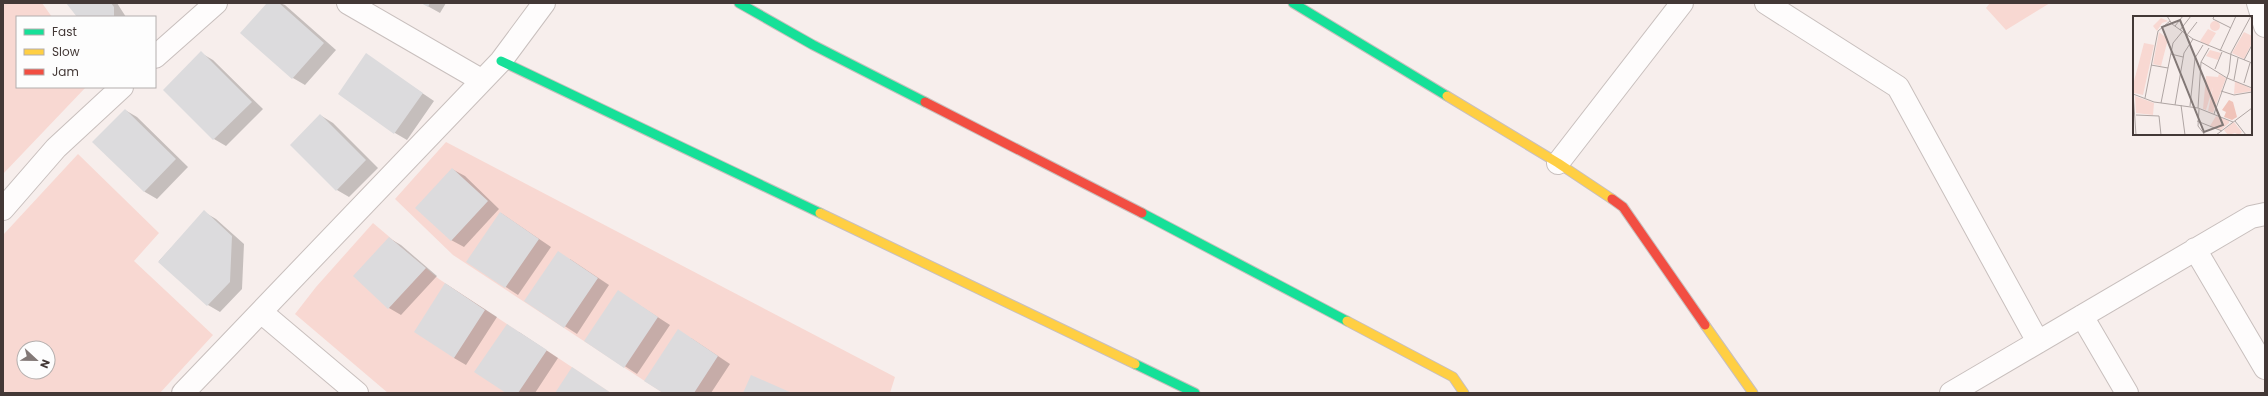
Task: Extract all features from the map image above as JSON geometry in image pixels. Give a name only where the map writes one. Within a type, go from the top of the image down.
[{"type":"street","points":[[156,56],[216,3]]},
{"type":"street","points":[[348,3],[481,80]]},
{"type":"street","points":[[183,393],[481,80],[501,61],[544,3]]},
{"type":"street","points":[[739,3],[820,48],[1229,258],[1453,377],[1464,393]]},
{"type":"street","points":[[1293,3],[1558,163],[1623,207],[1753,393]]},
{"type":"street","points":[[1558,163],[1682,3]]},
{"type":"street","points":[[1766,3],[1898,87],[2038,342]]},
{"type":"street","points":[[2258,3],[2265,26]]},
{"type":"street","points":[[501,61],[1195,393]]},
{"type":"street","points":[[3,209],[56,148],[121,88]]},
{"type":"street","points":[[1951,393],[2251,217],[2265,214]]},
{"type":"street","points":[[2195,249],[2265,368]]},
{"type":"street","points":[[261,312],[357,393]]},
{"type":"street","points":[[2082,316],[2128,393]]},
{"type":"shaded area","points":[[3,3],[42,3],[51,16],[16,16],[16,88],[85,88],[3,174]]},
{"type":"shaded area","points":[[1990,3],[2050,3],[2006,30],[1986,8]]},
{"type":"shaded area","points":[[446,142],[895,377],[890,393],[663,393],[453,255],[395,199]]},
{"type":"shaded area","points":[[78,154],[159,233],[134,261],[213,335],[160,393],[3,393],[3,235]]},
{"type":"shaded area","points":[[373,223],[439,279],[611,393],[388,393],[295,314],[316,287]]},
{"type":"building","points":[[66,3],[111,3],[114,7],[114,16],[76,16]]},
{"type":"building","points":[[267,3],[279,3],[324,43],[292,79],[240,33]]},
{"type":"building","points":[[421,3],[430,3],[428,7]]},
{"type":"building","points":[[201,51],[252,102],[213,140],[163,90]]},
{"type":"building","points":[[366,53],[423,93],[394,134],[338,94]]},
{"type":"building","points":[[125,109],[176,159],[144,192],[92,142]]},
{"type":"building","points":[[320,114],[366,160],[336,191],[290,145]]},
{"type":"building","points":[[452,168],[488,201],[451,241],[415,208]]},
{"type":"building","points":[[204,210],[232,236],[230,282],[207,306],[158,262]]},
{"type":"building","points":[[500,212],[539,239],[505,288],[466,262]]},
{"type":"building","points":[[389,237],[426,268],[388,309],[353,276]]},
{"type":"building","points":[[558,251],[598,278],[564,328],[524,301]]},
{"type":"building","points":[[445,283],[485,310],[454,358],[414,332]]},
{"type":"building","points":[[618,290],[658,317],[624,368],[584,341]]},
{"type":"building","points":[[507,324],[547,350],[518,393],[506,393],[474,372]]},
{"type":"building","points":[[678,329],[718,356],[694,393],[663,393],[644,381]]},
{"type":"building","points":[[572,367],[611,393],[555,393]]},
{"type":"building","points":[[751,375],[792,393],[743,393]]},
{"type":"traffic: fast","points":[[739,3],[813,45],[925,102]]},
{"type":"traffic: fast","points":[[1293,3],[1447,96]]},
{"type":"traffic: fast","points":[[501,61],[820,213]]},
{"type":"traffic: fast","points":[[1142,213],[1347,321]]},
{"type":"traffic: fast","points":[[1135,364],[1195,393]]},
{"type":"traffic: slow","points":[[1447,96],[1558,163],[1612,199]]},
{"type":"traffic: slow","points":[[820,213],[1135,364]]},
{"type":"traffic: slow","points":[[1347,321],[1453,377],[1464,393]]},
{"type":"traffic: slow","points":[[1705,325],[1753,393]]},
{"type":"traffic: jam","points":[[925,102],[1142,213]]},
{"type":"traffic: jam","points":[[1612,199],[1623,207],[1705,325]]}]
